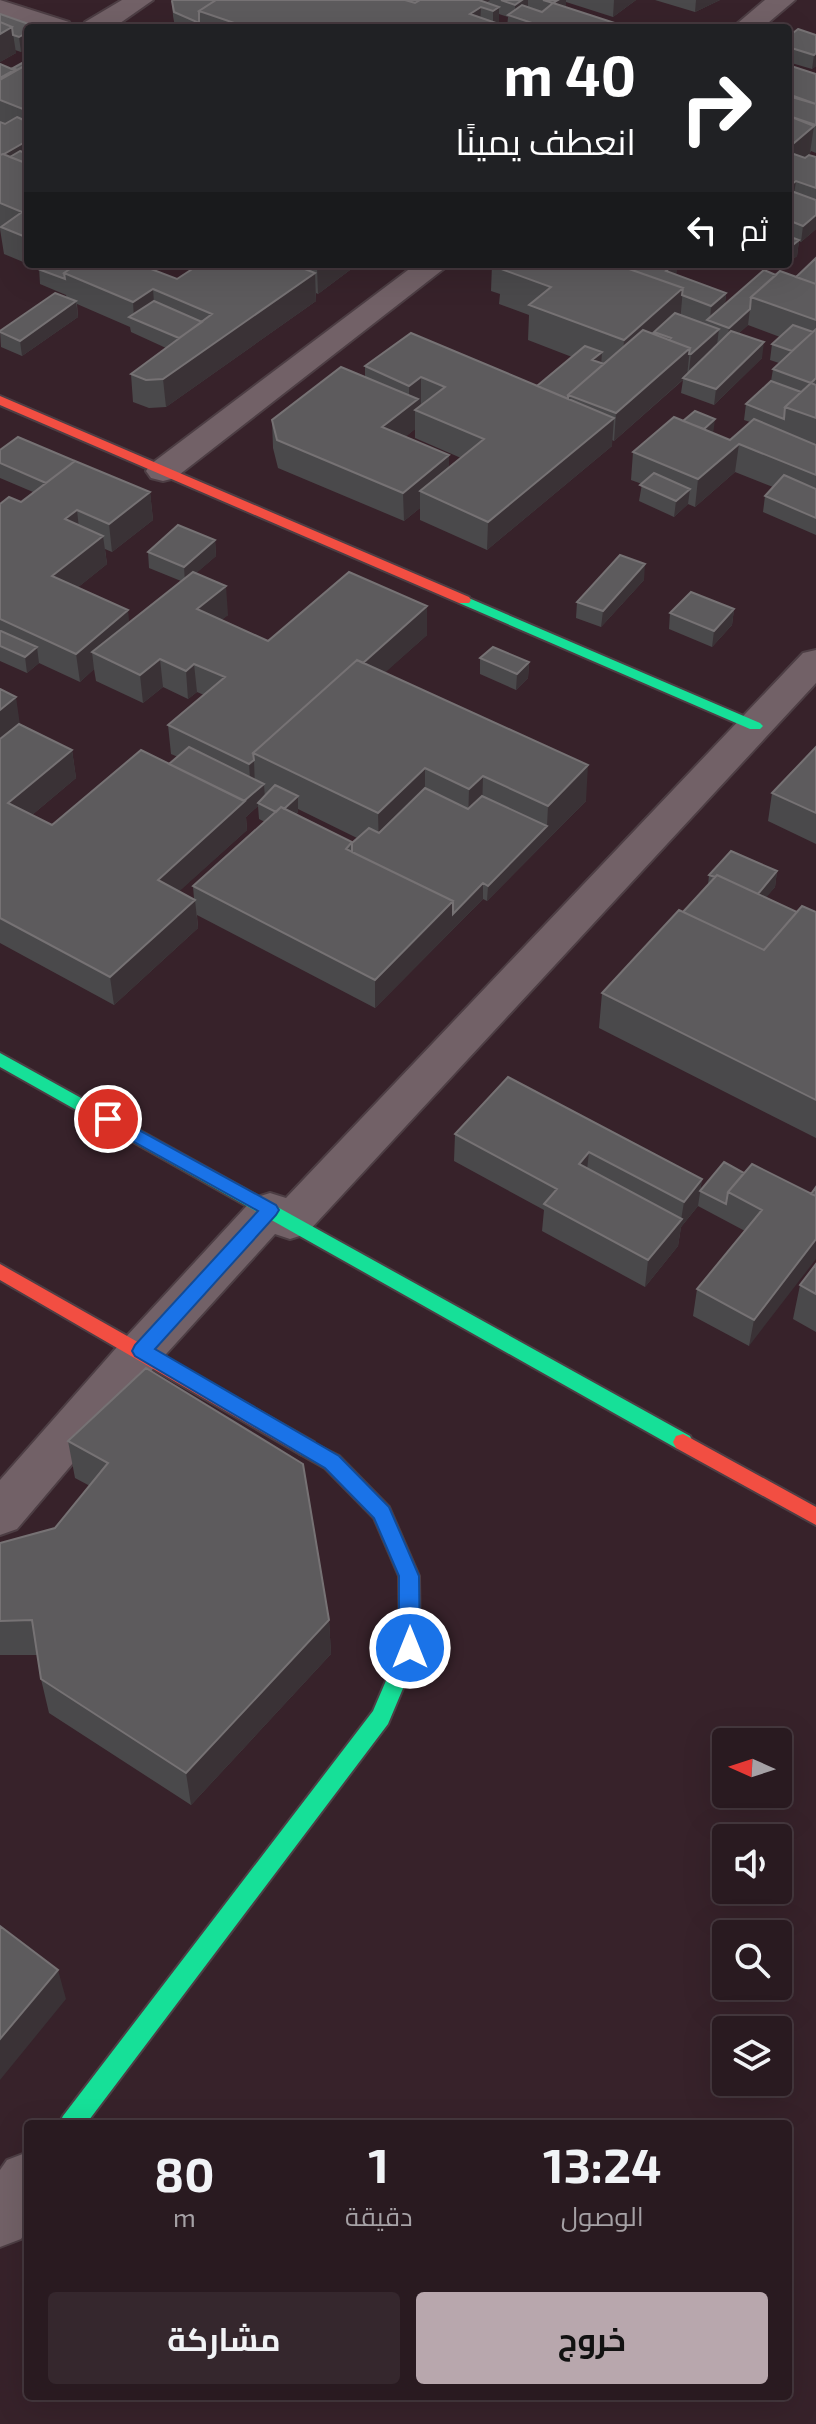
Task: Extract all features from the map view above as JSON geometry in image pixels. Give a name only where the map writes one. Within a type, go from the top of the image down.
[{"type":"street","points":[[101,24],[140,0]]},
{"type":"street","points":[[750,24],[782,0]]},
{"type":"street","points":[[0,7],[49,24]]},
{"type":"street","points":[[163,471],[430,268]]},
{"type":"street","points":[[0,400],[755,726]]},
{"type":"street","points":[[0,1514],[141,1351],[280,1216],[816,661]]},
{"type":"street","points":[[0,1059],[816,1517]]},
{"type":"street","points":[[0,1271],[332,1462],[382,1513],[409,1576],[410,1648],[381,1717],[74,2120]]},
{"type":"street","points":[[0,2218],[24,2186]]},
{"type":"building","points":[[173,0],[216,0],[199,11],[199,23],[174,12]]},
{"type":"building","points":[[216,0],[405,0],[415,3],[420,0],[479,0],[499,7],[493,11],[481,7],[470,14],[494,24],[237,24],[199,11]]},
{"type":"building","points":[[501,0],[522,0],[515,5]]},
{"type":"building","points":[[553,3],[618,24],[535,24],[508,15],[522,5],[542,12]]},
{"type":"building","points":[[0,14],[28,24],[24,24],[24,34],[19,37],[13,35],[12,27],[0,22]]},
{"type":"building","points":[[0,22],[12,27],[0,34]]},
{"type":"building","points":[[798,29],[816,35],[816,53],[792,48],[792,34]]},
{"type":"building","points":[[0,64],[14,70],[0,78]]},
{"type":"building","points":[[24,66],[24,109],[0,100],[0,80]]},
{"type":"building","points":[[792,66],[816,74],[816,104],[792,95]]},
{"type":"building","points":[[792,97],[816,104],[816,125],[792,117]]},
{"type":"building","points":[[17,117],[24,120],[24,143],[0,155],[0,122],[5,124]]},
{"type":"building","points":[[792,117],[814,126],[792,145]]},
{"type":"building","points":[[20,151],[24,152],[24,162],[10,157]]},
{"type":"building","points":[[792,153],[805,158],[809,155],[816,157],[816,188],[796,181],[792,184]]},
{"type":"building","points":[[0,155],[24,162],[24,236],[1,227],[22,212],[0,203]]},
{"type":"building","points":[[794,192],[816,200],[816,215],[803,226],[792,222]]},
{"type":"building","points":[[816,258],[816,284],[796,277]]},
{"type":"building","points":[[71,268],[64,273],[65,279],[38,269]]},
{"type":"building","points":[[71,268],[148,268],[177,279],[194,268],[302,268],[315,273],[163,379],[146,380],[131,374],[212,314],[153,289],[133,302],[64,273]]},
{"type":"building","points":[[626,268],[683,288],[624,340],[529,305],[551,287],[501,269]]},
{"type":"building","points":[[626,268],[669,268],[666,271],[726,293],[711,306],[682,295],[683,288]]},
{"type":"building","points":[[764,270],[776,275],[751,297],[750,309],[729,328],[707,320]]},
{"type":"building","points":[[780,271],[816,284],[816,320],[751,297]]},
{"type":"building","points":[[55,293],[76,301],[20,341],[0,332],[0,331]]},
{"type":"building","points":[[154,301],[202,322],[179,338],[129,317]]},
{"type":"building","points":[[675,313],[719,329],[689,354],[690,348],[654,332]]},
{"type":"building","points":[[793,325],[813,332],[792,351],[772,344]]},
{"type":"building","points":[[816,329],[816,378],[811,383],[773,369]]},
{"type":"building","points":[[643,330],[690,348],[616,413],[568,395]]},
{"type":"building","points":[[731,331],[764,342],[716,389],[683,378]]},
{"type":"building","points":[[411,333],[614,418],[488,522],[420,491],[484,439],[415,410],[445,387],[421,377],[409,386],[365,366]]},
{"type":"building","points":[[585,346],[602,352],[592,360],[604,364],[568,395],[568,399],[537,386]]},
{"type":"building","points":[[341,367],[418,399],[382,427],[449,455],[403,493],[277,440],[272,420]]},
{"type":"building","points":[[771,381],[801,392],[785,407],[784,419],[746,404]]},
{"type":"building","points":[[811,383],[816,385],[816,418],[785,407]]},
{"type":"building","points":[[695,411],[715,419],[704,429],[683,421]]},
{"type":"building","points":[[674,417],[730,440],[754,419],[816,445],[816,475],[739,444],[698,479],[633,452]]},
{"type":"building","points":[[18,437],[75,461],[46,483],[0,463],[0,450]]},
{"type":"building","points":[[75,461],[150,492],[109,524],[77,510],[65,519],[103,536],[52,576],[128,610],[76,654],[0,619],[0,504],[9,497],[21,502]]},
{"type":"building","points":[[654,473],[690,489],[676,501],[640,485]]},
{"type":"building","points":[[784,475],[816,489],[816,518],[765,496]]},
{"type":"building","points":[[178,525],[215,540],[184,567],[148,552]]},
{"type":"building","points":[[620,555],[645,564],[603,611],[577,602]]},
{"type":"building","points":[[193,572],[226,586],[197,609],[268,641],[349,572],[427,606],[363,663],[357,660],[253,753],[254,760],[249,764],[168,725],[225,677],[194,664],[186,671],[160,659],[140,675],[92,652]]},
{"type":"building","points":[[691,592],[734,609],[714,631],[670,613]]},
{"type":"building","points":[[0,631],[37,647],[25,657],[0,646]]},
{"type":"building","points":[[493,647],[529,662],[517,674],[480,658]]},
{"type":"building","points":[[357,660],[588,765],[548,806],[483,776],[469,789],[425,768],[378,813],[253,753]]},
{"type":"building","points":[[0,689],[16,697],[0,710]]},
{"type":"building","points":[[19,724],[72,750],[8,803],[52,825],[141,750],[245,801],[158,880],[195,900],[110,977],[0,918],[0,739]]},
{"type":"building","points":[[189,747],[264,784],[244,801],[169,764]]},
{"type":"building","points":[[816,747],[816,813],[772,793]]},
{"type":"building","points":[[275,785],[298,796],[276,812],[258,803]]},
{"type":"building","points":[[425,788],[468,809],[482,796],[547,826],[488,886],[483,883],[453,914],[453,901],[352,852],[352,843],[369,828],[379,833]]},
{"type":"building","points":[[281,807],[352,842],[346,849],[453,901],[375,980],[193,886]]},
{"type":"building","points":[[731,851],[777,871],[758,894],[717,875],[709,875]]},
{"type":"building","points":[[717,875],[797,912],[764,950],[683,912]]},
{"type":"building","points":[[802,906],[816,912],[816,1100],[602,993],[679,910],[764,950]]},
{"type":"building","points":[[508,1077],[702,1179],[684,1202],[589,1152],[579,1164],[682,1219],[648,1260],[544,1204],[557,1189],[455,1134]]},
{"type":"building","points":[[724,1162],[744,1173],[728,1192],[726,1204],[700,1191]]},
{"type":"building","points":[[752,1164],[816,1196],[816,1239],[754,1320],[697,1289],[762,1210],[728,1192]]},
{"type":"building","points":[[816,1264],[816,1294],[800,1285]]},
{"type":"building","points":[[146,1368],[303,1464],[329,1620],[186,1773],[41,1679],[32,1620],[0,1621],[0,1543],[55,1528],[108,1463],[68,1441]]},
{"type":"building","points":[[0,1926],[58,1970],[0,2039]]},
{"type":"traffic: fast","points":[[464,600],[755,726]]},
{"type":"traffic: fast","points":[[0,1059],[683,1442]]},
{"type":"traffic: fast","points":[[74,2120],[381,1717],[410,1648],[409,1576],[382,1513],[332,1462],[307,1448]]},
{"type":"traffic: jam","points":[[0,400],[464,600]]},
{"type":"traffic: jam","points":[[0,1271],[307,1448]]},
{"type":"traffic: jam","points":[[683,1442],[816,1517]]},
{"type":"route","points":[[108,1119],[270,1210],[141,1351],[332,1462],[382,1513],[409,1576],[410,1648]]}]
